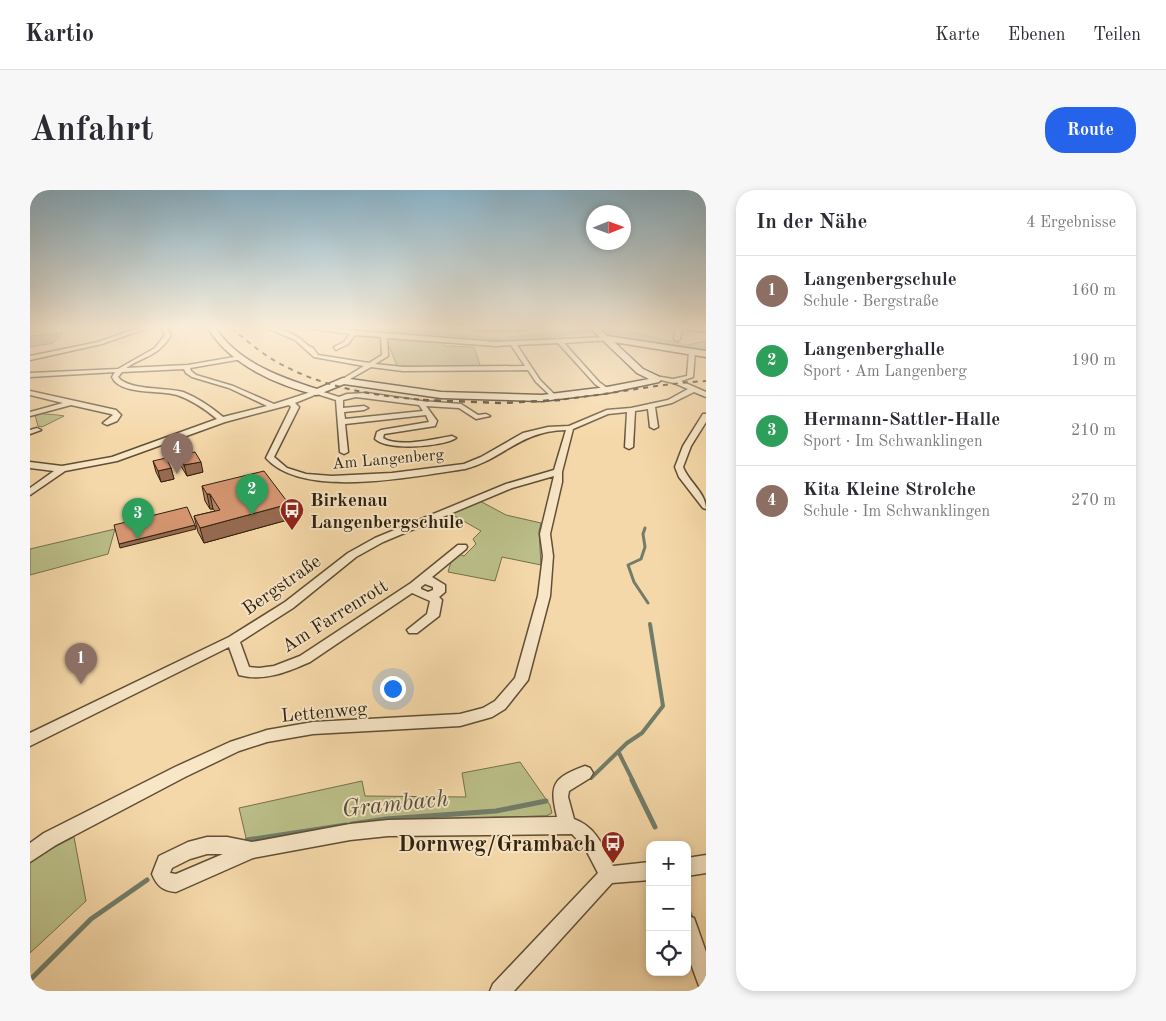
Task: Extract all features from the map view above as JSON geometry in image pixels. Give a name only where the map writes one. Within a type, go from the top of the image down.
[{"type":"main road","points":[[255,365],[294,385],[317,392],[343,381],[441,395],[521,398],[554,397],[607,390],[656,380],[640,372],[633,365]]},
{"type":"street","points":[[128,365],[119,370],[115,378],[119,382],[133,386],[168,390],[189,397],[205,406],[222,420]]},
{"type":"street","points":[[30,374],[187,368],[201,365]]},
{"type":"street","points":[[367,365],[403,369],[529,368]]},
{"type":"street","points":[[527,365],[545,389],[554,397]]},
{"type":"street","points":[[581,365],[597,383],[607,390]]},
{"type":"street","points":[[676,381],[690,377],[690,365]]},
{"type":"street","points":[[343,381],[371,366]]},
{"type":"street","points":[[187,368],[188,372],[194,376],[231,387],[274,406]]},
{"type":"street","points":[[655,378],[676,381],[706,395]]},
{"type":"street","points":[[570,428],[604,413],[632,410],[670,402],[694,389]]},
{"type":"street","points":[[30,465],[62,469],[114,459],[222,420],[291,402],[317,392],[339,399],[346,396],[360,395],[461,406],[476,417]]},
{"type":"street","points":[[31,395],[73,402],[113,412],[117,415],[108,423]]},
{"type":"street","points":[[339,399],[344,452]]},
{"type":"street","points":[[33,414],[73,402]]},
{"type":"street","name":"Am Langenberg","points":[[291,402],[295,407],[270,458],[277,466],[292,473],[318,479],[341,480],[465,466],[479,462],[522,437],[570,428]]},
{"type":"street","points":[[420,403],[432,424],[384,431],[380,433],[379,439],[385,444],[395,446],[452,438]]},
{"type":"street","points":[[652,406],[654,427]]},
{"type":"street","points":[[340,410],[364,408]]},
{"type":"street","points":[[629,447],[632,410]]},
{"type":"street","points":[[341,422],[427,414]]},
{"type":"street","points":[[467,420],[486,416]]},
{"type":"street","points":[[706,416],[687,446],[679,467],[683,477],[706,506]]},
{"type":"street","name":"Lettenweg","points":[[30,853],[59,834],[235,746],[267,736],[313,728],[460,720],[487,714],[500,706],[521,680],[544,596],[548,556],[545,534],[558,482],[558,472],[570,428]]},
{"type":"street","points":[[30,492],[62,469]]},
{"type":"street","name":"Bergstraße","points":[[30,740],[233,640],[289,605],[352,555],[380,540],[501,489],[558,472]]},
{"type":"street","name":"Am Farrenrott","points":[[233,640],[244,671],[253,675],[287,667],[305,659],[419,583],[462,547]]},
{"type":"street","name":"Am Farrenrott","points":[[413,630],[436,617],[436,600],[431,596],[419,594],[419,583]]},
{"type":"street","points":[[567,825],[560,797],[562,787],[568,781],[585,773]]},
{"type":"street","points":[[252,850],[350,832],[388,828],[567,825],[577,828],[586,836],[608,875]]},
{"type":"street","points":[[691,866],[706,864]]},
{"type":"street","points":[[500,991],[608,875],[646,871]]},
{"type":"street","points":[[689,931],[706,979]]},
{"type":"green space","points":[[480,365],[481,368],[397,366]]},
{"type":"green space","points":[[39,413],[64,416],[42,427],[38,426],[35,415]]},
{"type":"green space","points":[[480,501],[506,515],[541,523],[539,531],[541,565],[502,557],[495,581],[448,572],[451,562],[459,554],[464,556],[476,544],[473,539],[481,531],[453,515],[453,513]]},
{"type":"green space","points":[[115,529],[108,554],[30,575],[30,549]]},
{"type":"green space","points":[[520,762],[550,805],[552,813],[546,816],[383,820],[247,842],[239,808],[362,781],[365,796],[466,797],[462,773]]},
{"type":"green space","points":[[74,837],[86,901],[30,953],[30,860]]},
{"type":"building","points":[[195,452],[201,462],[184,465],[179,455]]},
{"type":"building","points":[[166,458],[171,468],[158,471],[153,461]]},
{"type":"building","points":[[264,471],[289,504],[200,528],[194,516],[220,510],[210,494],[207,494],[202,486]]},
{"type":"building","points":[[187,507],[195,525],[119,544],[114,525]]},
{"type":"waterway","name":"Grambach","points":[[645,528],[643,534],[645,547],[641,559],[628,565],[634,582],[648,603]]},
{"type":"waterway","name":"Grambach","points":[[591,778],[627,743],[642,733],[663,706],[650,624]]},
{"type":"waterway","points":[[619,753],[633,781]]},
{"type":"waterway","points":[[632,780],[655,827]]},
{"type":"waterway","name":"Grambach","points":[[352,824],[386,819],[496,811],[546,801]]},
{"type":"waterway","name":"Grambach","points":[[247,840],[346,825]]},
{"type":"waterway","name":"Grambach","points":[[30,980],[91,919],[147,880]]},
{"type":"railway","points":[[284,365],[296,372],[357,391],[399,398],[432,400]]},
{"type":"railway","points":[[548,401],[706,381]]},
{"type":"railway","points":[[423,400],[432,400]]},
{"type":"railway","points":[[432,400],[502,403],[548,401]]},
{"type":"railway","points":[[432,400],[441,401]]},
{"type":"railway","points":[[548,401],[560,400]]},
{"type":"place","name":"Kita Kleine Strolche","points":[[177,474]]},
{"type":"place","name":"Langenberghalle","points":[[252,515]]},
{"type":"place","name":"Birkenau Langenbergschule","points":[[292,531]]},
{"type":"place","name":"Hermann-Sattler-Halle","points":[[138,539]]},
{"type":"place","name":"Langenbergschule","points":[[81,684]]},
{"type":"place","name":"Dornweg/Grambach","points":[[613,864]]}]
